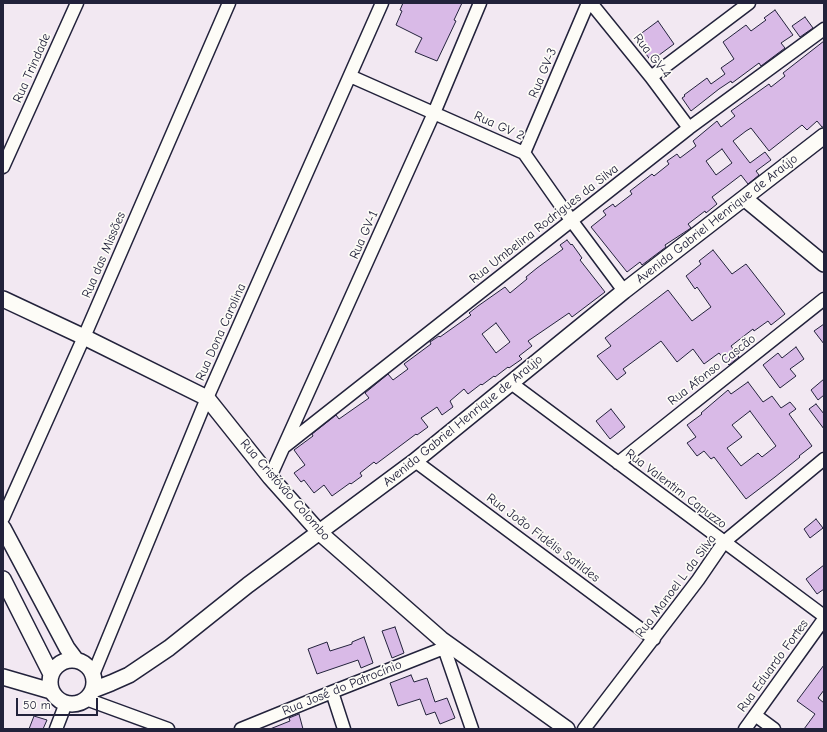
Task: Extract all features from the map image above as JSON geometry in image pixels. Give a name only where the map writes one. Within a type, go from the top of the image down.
[{"type":"street","name":"Rua Trindade","points":[[3,167],[77,3]]},
{"type":"street","name":"Rua das Missões","points":[[3,518],[84,337],[229,3]]},
{"type":"street","name":"Rua Dona Carolina","points":[[90,688],[207,398],[382,3]]},
{"type":"street","name":"Rua GV-1","points":[[270,477],[434,113],[480,3]]},
{"type":"street","name":"Rua GV-3","points":[[524,153],[588,3]]},
{"type":"street","name":"Rua GV-4","points":[[591,3],[651,77],[689,128]]},
{"type":"street","points":[[651,77],[749,3]]},
{"type":"street","name":"Rua Umbelina Rodrigues da Silva","points":[[284,446],[689,128],[824,29]]},
{"type":"street","name":"Rua GV 2","points":[[350,76],[524,153],[571,220],[624,291]]},
{"type":"street","name":"Avenida Gabriel Henrique de Araújo","points":[[90,688],[129,675],[169,648],[248,585],[415,461],[624,291],[824,136]]},
{"type":"street","points":[[744,198],[824,264]]},
{"type":"street","name":"Rua Cristóvão Colombo","points":[[3,299],[207,398],[270,477],[320,533],[442,643],[567,729]]},
{"type":"street","name":"Rua Afonso Cascão","points":[[618,463],[824,299]]},
{"type":"street","name":"Rua Valentim Capuzzo","points":[[511,383],[824,617]]},
{"type":"street","name":"Rua Manoel L da Silva","points":[[584,729],[654,639],[724,542],[824,459]]},
{"type":"street","name":"Rua João Fidélis Satildes","points":[[415,461],[654,639]]},
{"type":"street","points":[[3,528],[67,648],[76,660]]},
{"type":"street","points":[[3,579],[51,674]]},
{"type":"street","name":"Rua Eduardo Fortes","points":[[745,729],[824,617]]},
{"type":"street","points":[[442,643],[472,729]]},
{"type":"street","name":"Rua José do Patrocínio","points":[[241,729],[332,692],[442,643]]},
{"type":"street","points":[[68,660],[76,660],[87,665],[90,688],[77,704],[66,704],[57,699],[51,690],[51,674],[61,663],[68,660]]},
{"type":"street","points":[[3,677],[51,690]]},
{"type":"street","points":[[90,688],[168,729]]},
{"type":"street","points":[[332,692],[344,729]]},
{"type":"street","points":[[56,729],[66,704]]},
{"type":"street","points":[[755,715],[774,729]]},
{"type":"building","points":[[403,3],[462,3],[454,20],[456,21],[437,61],[415,52],[422,38],[396,25],[402,11],[400,10]]},
{"type":"building","points":[[775,10],[793,35],[781,43],[785,48],[761,66],[759,63],[732,83],[731,81],[719,89],[691,111],[682,98],[685,96],[684,95],[707,78],[711,84],[725,74],[721,68],[734,59],[723,42],[746,25],[751,31],[766,20],[764,18]]},
{"type":"building","points":[[805,17],[813,28],[800,37],[792,26]]},
{"type":"building","points":[[658,21],[674,44],[651,61],[635,38]]},
{"type":"building","points":[[824,41],[824,127],[822,127],[817,121],[807,130],[802,125],[769,151],[751,128],[746,131],[733,141],[750,163],[765,152],[771,160],[756,171],[759,175],[748,184],[741,175],[712,197],[717,204],[688,224],[691,228],[665,245],[666,247],[642,265],[640,262],[627,272],[591,227],[606,215],[603,211],[613,204],[615,207],[632,194],[630,191],[652,174],[654,176],[669,164],[667,161],[677,154],[680,158],[696,146],[693,141],[717,121],[721,127],[735,116],[731,111],[769,84],[771,87],[785,76],[783,73]],"holes":[[[722,149],[732,163],[716,175],[706,161]]]},
{"type":"building","points":[[567,240],[571,245],[572,244],[582,258],[580,260],[605,292],[572,317],[569,313],[528,341],[532,346],[519,356],[522,359],[509,368],[508,367],[482,385],[481,384],[468,394],[464,389],[450,401],[453,407],[442,415],[437,407],[421,418],[428,427],[417,435],[416,434],[376,464],[374,462],[360,473],[362,476],[332,496],[324,485],[314,493],[304,480],[301,482],[294,473],[305,465],[294,450],[313,436],[312,434],[336,415],[339,419],[369,398],[365,393],[388,374],[393,380],[408,369],[404,364],[431,344],[430,342],[439,336],[440,337],[471,315],[469,313],[478,306],[505,287],[510,293],[527,279],[526,277],[563,249],[560,245]],"holes":[[[496,323],[510,342],[496,353],[482,334]]]},
{"type":"building","points":[[713,250],[732,274],[746,264],[785,314],[771,325],[768,321],[754,331],[753,329],[731,346],[739,357],[729,365],[719,353],[704,364],[693,349],[677,362],[661,341],[623,369],[626,373],[617,380],[597,356],[611,346],[605,338],[668,290],[692,321],[711,307],[697,287],[695,289],[686,276],[701,264],[699,261]]},
{"type":"building","points":[[824,324],[824,344],[814,331]]},
{"type":"building","points":[[796,347],[804,359],[790,369],[796,376],[780,388],[763,365],[778,353],[782,358]]},
{"type":"building","points":[[824,379],[824,395],[818,400],[811,390]]},
{"type":"building","points":[[748,382],[763,402],[772,396],[781,408],[790,402],[796,409],[789,414],[812,446],[746,499],[714,457],[711,459],[704,451],[697,456],[687,443],[696,437],[687,425],[702,414],[701,413],[728,390],[731,394]],"holes":[[[750,411],[776,446],[762,457],[758,453],[741,466],[727,448],[742,437],[732,425]]]},
{"type":"building","points":[[816,404],[824,414],[824,429],[809,409]]},
{"type":"building","points":[[611,409],[625,427],[610,439],[596,421]]},
{"type":"building","points":[[816,519],[823,528],[810,538],[804,529]]},
{"type":"building","points":[[824,565],[824,589],[817,594],[806,579]]},
{"type":"building","points":[[395,627],[404,653],[392,658],[382,631]]},
{"type":"building","points":[[364,637],[373,663],[361,668],[358,660],[317,674],[308,649],[327,642],[330,651],[352,644],[352,642]]},
{"type":"building","points":[[824,665],[824,690],[818,698],[824,703],[824,729],[804,729],[815,714],[797,701]]},
{"type":"building","points":[[411,675],[414,682],[427,678],[435,702],[447,698],[455,718],[440,724],[435,712],[426,715],[420,699],[398,706],[390,683]]},
{"type":"building","points":[[299,714],[303,729],[270,729],[290,721],[289,718]]},
{"type":"building","points":[[34,716],[47,720],[43,729],[29,729]]}]
